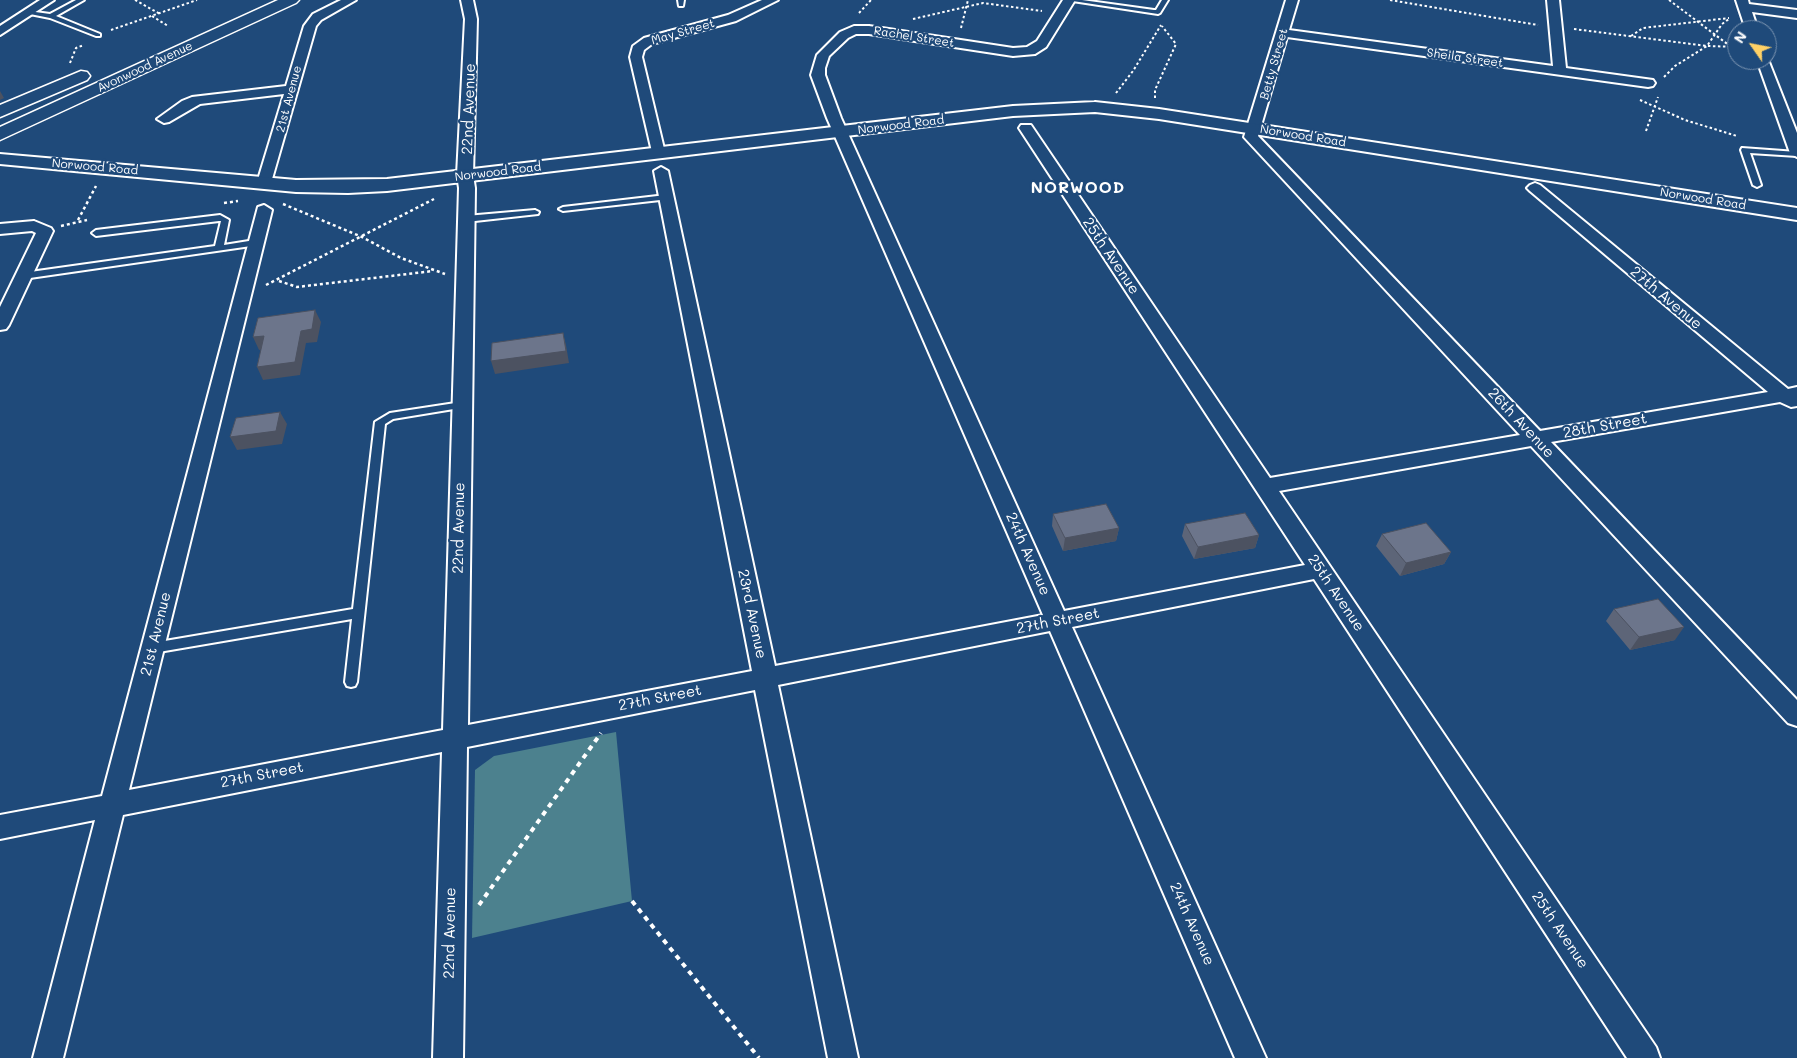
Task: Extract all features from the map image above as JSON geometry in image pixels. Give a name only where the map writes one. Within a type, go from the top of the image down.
[{"type":"main road","name":"Avonwood Avenue","points":[[0,134],[291,0]]},
{"type":"main road","name":"Avonwood Avenue","points":[[0,112],[98,68]]},
{"type":"street","points":[[0,31],[48,0]]},
{"type":"street","name":"21st Avenue","points":[[265,183],[307,35],[313,21],[317,17],[350,0]]},
{"type":"street","name":"22nd Avenue","points":[[448,1058],[467,188],[465,175],[471,19],[467,0]]},
{"type":"street","name":"May Street","points":[[659,162],[636,57],[638,49],[648,41],[732,18],[772,0]]},
{"type":"street","name":"Rachel Street","points":[[840,132],[820,82],[818,68],[820,61],[833,44],[849,32],[861,29],[1014,52],[1030,52],[1039,48],[1069,0]]},
{"type":"street","name":"Betty Street","points":[[1254,128],[1292,0]]},
{"type":"street","points":[[1553,0],[1560,71]]},
{"type":"street","points":[[1749,20],[1743,4],[1797,14]]},
{"type":"street","name":"Sheila Street","points":[[1283,33],[1654,83]]},
{"type":"street","points":[[1767,70],[1797,154]]},
{"type":"street","points":[[164,119],[197,100],[292,89]]},
{"type":"street","name":"Norwood Road","points":[[0,159],[265,183],[348,187],[465,175],[659,162],[840,132],[1013,111],[1070,107],[1144,111],[1797,214]]},
{"type":"street","name":"25th Avenue","points":[[1026,128],[1646,1058]]},
{"type":"street","name":"26th Avenue","points":[[1254,128],[1251,136],[1797,716]]},
{"type":"street","name":"24th Avenue","points":[[840,132],[1251,1058]]},
{"type":"street","name":"23rd Avenue","points":[[659,162],[844,1058]]},
{"type":"street","name":"27th Avenue","points":[[1535,188],[1793,398]]},
{"type":"street","name":"21st Avenue","points":[[48,1058],[255,243],[269,206]]},
{"type":"street","points":[[0,229],[34,226],[45,231],[0,324]]},
{"type":"street","name":"28th Street","points":[[1264,486],[1536,438],[1793,398]]},
{"type":"street","name":"27th Street","points":[[0,827],[1320,570]]},
{"type":"lane","points":[[50,16],[81,0]]},
{"type":"lane","points":[[1069,0],[1154,12],[1158,12],[1165,0]]},
{"type":"lane","points":[[28,13],[50,16],[98,35]]},
{"type":"lane","points":[[1757,184],[1745,150],[1797,154]]},
{"type":"lane","points":[[563,209],[666,197]]},
{"type":"lane","points":[[466,219],[535,212]]},
{"type":"lane","points":[[96,233],[220,218],[225,220],[219,247]]},
{"type":"lane","points":[[23,276],[255,243]]},
{"type":"lane","points":[[351,682],[380,422],[390,416],[462,405]]},
{"type":"lane","points":[[153,648],[359,613]]},
{"type":"path","points":[[135,0],[160,14]]},
{"type":"path","points":[[68,68],[76,48],[102,38],[98,35],[197,0]]},
{"type":"path","points":[[962,44],[961,27],[968,0]]},
{"type":"path","points":[[1669,0],[1727,43]]},
{"type":"path","points":[[877,31],[888,25],[984,3],[1060,14]]},
{"type":"path","points":[[152,16],[168,26]]},
{"type":"path","points":[[1630,36],[1643,28],[1731,18],[1713,34],[1707,46],[1675,66],[1654,83],[1659,93],[1646,131]]},
{"type":"path","points":[[1115,94],[1133,71],[1161,24],[1176,44],[1155,90],[1156,106]]},
{"type":"path","points":[[1639,99],[1654,108],[1718,132],[1737,136]]},
{"type":"path","points":[[78,221],[97,184]]},
{"type":"path","points":[[242,294],[278,281],[438,197]]},
{"type":"path","points":[[269,206],[362,237],[402,258],[452,277],[464,278]]},
{"type":"path","points":[[278,281],[296,286],[437,271]]},
{"type":"path","points":[[477,907],[606,726]]},
{"type":"path","points":[[632,902],[759,1058]]},
{"type":"green space","points":[[616,732],[632,901],[472,938],[475,770],[494,756]]},
{"type":"building","points":[[315,310],[312,329],[301,331],[295,362],[257,367],[264,336],[253,337],[258,318]]},
{"type":"building","points":[[563,333],[566,351],[491,361],[492,343]]},
{"type":"building","points":[[280,412],[276,431],[230,437],[236,418]]},
{"type":"building","points":[[1106,504],[1119,528],[1065,538],[1053,514]]},
{"type":"building","points":[[1245,513],[1259,535],[1198,547],[1185,524]]},
{"type":"building","points":[[1426,523],[1451,552],[1406,563],[1382,534]]},
{"type":"building","points":[[1658,599],[1684,627],[1639,637],[1614,609]]},
{"type":"district","name":"NORWOOD","points":[[1078,188]]}]
